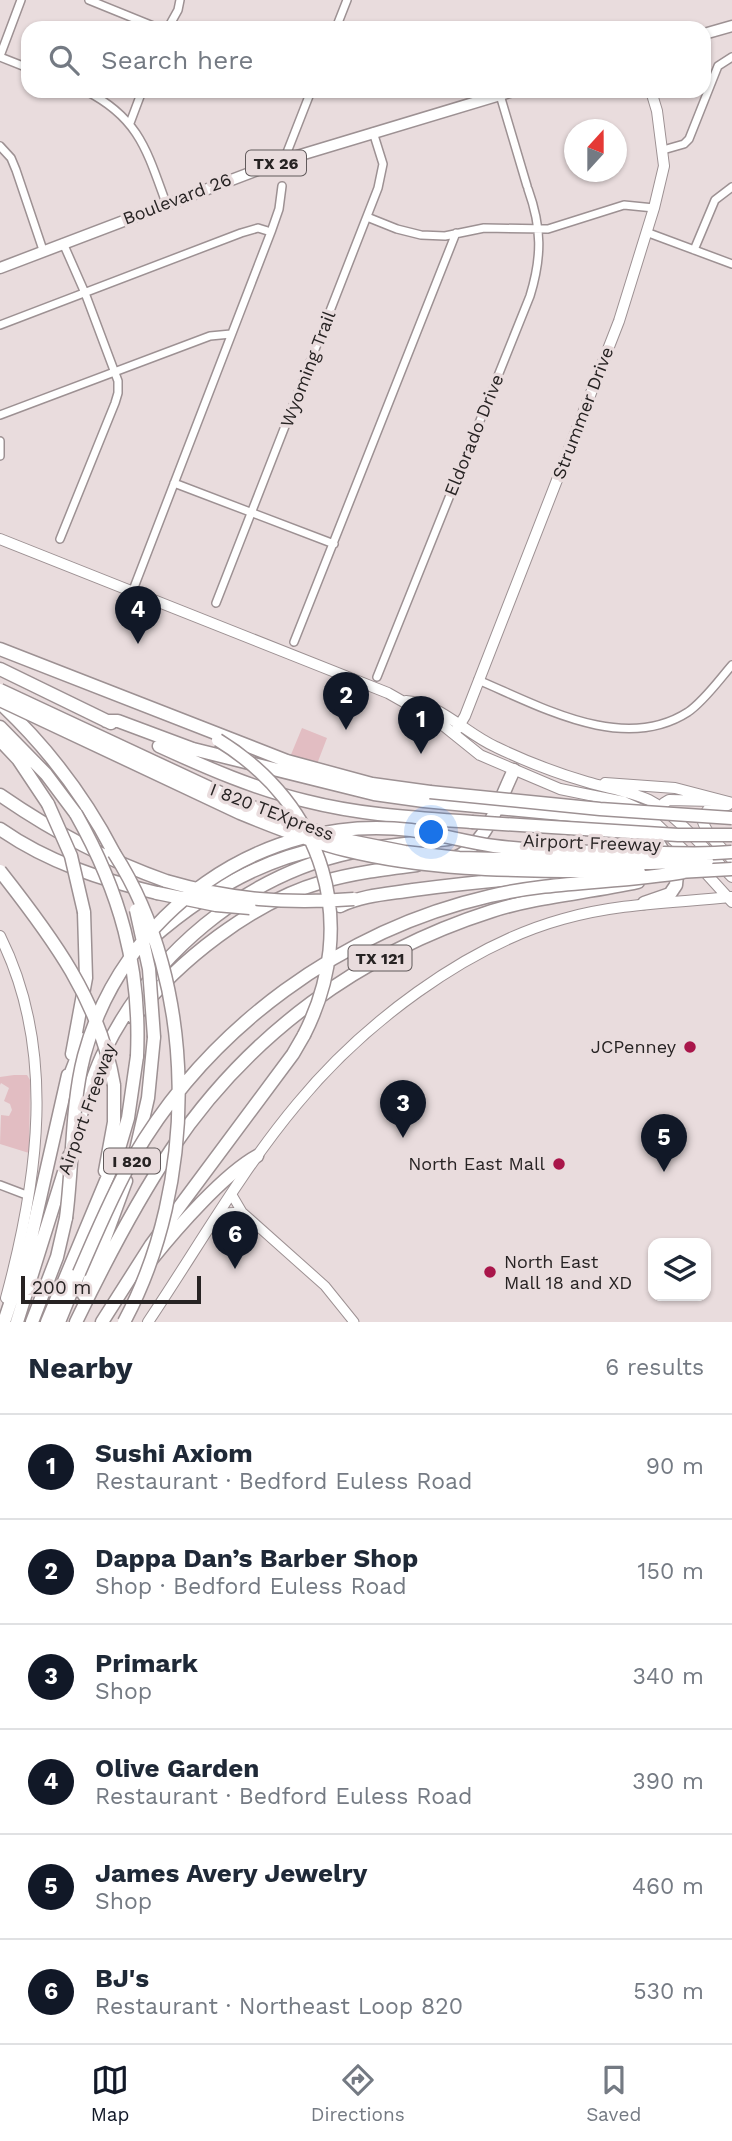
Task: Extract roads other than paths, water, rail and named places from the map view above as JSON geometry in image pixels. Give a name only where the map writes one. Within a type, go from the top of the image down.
[{"type":"highway","points":[[0,649],[287,761],[372,784],[600,809],[732,818]]},
{"type":"highway","points":[[0,669],[199,764],[285,796],[373,814],[678,835],[732,835]]},
{"type":"highway","name":"I 820 TEXpress","points":[[0,690],[253,808],[312,830],[366,844],[405,852],[459,858],[677,863],[732,858]]},
{"type":"highway","name":"I 820 TEXpress","points":[[0,702],[250,817],[309,840],[345,850],[404,862],[459,868],[684,872]]},
{"type":"highway","name":"I 820","points":[[0,702],[44,746],[99,823],[126,880],[145,943],[152,990],[154,1037],[148,1098],[139,1141],[76,1321]]},
{"type":"highway","points":[[106,721],[118,721],[172,743],[333,786],[424,801],[635,821],[650,829],[677,874],[676,885],[670,894],[644,903]]},
{"type":"highway","name":"I 820","points":[[0,727],[46,774],[76,814],[106,872],[124,923],[136,986],[137,1056],[128,1118],[100,1199],[47,1322]]},
{"type":"highway","points":[[104,1322],[151,1245],[293,1055],[321,996],[330,950],[327,893],[318,856],[309,834],[290,803],[275,786],[234,750],[197,728]]},
{"type":"highway","points":[[0,740],[25,769],[48,804],[71,856],[84,912],[86,978],[67,1083],[29,1247],[2,1322]]},
{"type":"highway","points":[[79,1120],[85,1115],[106,1066],[130,1022],[160,986],[213,942],[276,901],[320,882],[459,857],[469,850],[484,832],[514,770]]},
{"type":"highway","points":[[0,795],[85,848],[112,861],[166,881],[213,894],[260,901],[318,902],[354,899],[485,880],[573,875],[662,877]]},
{"type":"highway","points":[[32,1322],[55,1265],[66,1218],[80,1076],[94,1023],[111,985],[156,924],[192,892],[229,867],[289,842],[339,831],[378,828],[411,830],[469,842],[532,849],[732,852]]},
{"type":"highway","points":[[0,830],[67,865],[122,885],[216,905],[250,908],[340,906],[354,899]]},
{"type":"highway","name":"Airport Freeway","points":[[18,1322],[79,1120],[101,1059],[130,1007],[167,959],[220,913],[282,877],[342,855],[393,844],[466,838],[682,846],[732,844]]},
{"type":"highway","points":[[67,1083],[87,1032],[112,986],[146,944],[183,913],[247,874],[290,856],[358,842],[393,844]]},
{"type":"highway","points":[[114,853],[133,882],[159,956],[177,1046],[179,1084],[176,1157],[164,1221],[145,1278],[124,1322]]},
{"type":"highway","points":[[59,1322],[119,1184],[133,1157],[169,1104],[194,1073],[239,1027],[295,983],[366,941],[464,902],[521,890],[644,879],[684,872],[732,870]]},
{"type":"highway","name":"Airport Freeway","points":[[76,1321],[148,1187],[190,1123],[259,1044],[305,1006],[375,961],[464,920],[528,902],[662,877],[732,870]]},
{"type":"highway","points":[[0,871],[38,919],[77,980],[103,1037],[114,1086],[114,1122],[100,1199]]},
{"type":"highway","points":[[104,1322],[180,1226],[242,1164],[257,1156]]},
{"type":"main road","points":[[711,32],[732,26]]},
{"type":"main road","name":"Boulevard 26","points":[[0,268],[284,160],[490,98]]},
{"type":"main road","name":"Strummer Drive","points":[[457,730],[619,321],[654,208],[664,166],[653,98]]},
{"type":"main road","name":"Boulevard 26","points":[[0,262],[43,250]]},
{"type":"main road","points":[[0,539],[406,701],[434,709],[480,755],[514,770],[577,794],[624,802],[642,810],[729,897]]},
{"type":"main road","points":[[457,730],[582,781],[638,796],[661,808],[732,877]]},
{"type":"main road","points":[[514,770],[522,758]]},
{"type":"main road","points":[[582,781],[669,787],[731,803]]},
{"type":"main road","points":[[654,820],[669,800],[731,803]]},
{"type":"main road","points":[[731,803],[710,807],[702,818],[703,824],[717,844],[732,858]]},
{"type":"main road","points":[[148,1322],[257,1156],[298,1102],[336,1062],[443,974],[519,935],[560,920],[613,907],[729,897]]},
{"type":"main road","points":[[0,936],[21,992],[35,1058],[36,1137],[29,1196],[2,1322]]},
{"type":"street","points":[[21,0],[0,56],[21,65]]},
{"type":"street","points":[[89,0],[141,21]]},
{"type":"street","points":[[172,21],[180,0]]},
{"type":"street","points":[[337,0],[346,2],[339,21]]},
{"type":"street","points":[[711,84],[718,66],[732,57]]},
{"type":"street","points":[[98,98],[118,110],[130,123],[149,155],[166,203]]},
{"type":"street","points":[[130,123],[139,98]]},
{"type":"street","points":[[284,160],[309,98]]},
{"type":"street","name":"Eldorado Drive","points":[[377,677],[530,296],[539,267],[537,216],[501,98]]},
{"type":"street","points":[[663,150],[684,144],[689,139],[705,98]]},
{"type":"street","name":"Wyoming Trail","points":[[216,603],[367,217],[383,164],[373,132]]},
{"type":"street","points":[[0,146],[11,158],[16,170],[43,250]]},
{"type":"street","points":[[133,590],[271,232],[279,208],[282,186]]},
{"type":"street","points":[[694,250],[715,200],[732,187]]},
{"type":"street","points":[[367,217],[421,235],[445,236],[484,228],[548,229],[624,205],[654,208]]},
{"type":"street","points":[[0,325],[241,233],[258,228],[271,232]]},
{"type":"street","points":[[646,232],[732,264]]},
{"type":"street","points":[[294,642],[456,233]]},
{"type":"street","points":[[60,539],[118,393],[115,373],[63,243]]},
{"type":"street","points":[[0,415],[210,336],[232,334]]},
{"type":"street","points":[[0,440],[0,456]]},
{"type":"street","points":[[174,483],[334,544]]},
{"type":"street","points":[[478,680],[556,713],[598,725],[627,728],[661,725],[689,711],[732,665]]},
{"type":"street","points":[[0,1185],[29,1196]]},
{"type":"street","points":[[232,1195],[242,1212],[325,1286],[354,1322]]},
{"type":"street","points":[[216,1219],[225,1213],[242,1212]]},
{"type":"place","name":"Olive Garden","points":[[138,644]]},
{"type":"place","name":"Dappa Dan’s Barber Shop","points":[[346,730]]},
{"type":"place","name":"Sushi Axiom","points":[[421,754]]},
{"type":"place","name":"JCPenney","points":[[690,1047]]},
{"type":"place","name":"Primark","points":[[403,1138]]},
{"type":"place","name":"North East Mall","points":[[559,1164]]},
{"type":"place","name":"James Avery Jewelry","points":[[664,1172]]},
{"type":"place","name":"BJ's","points":[[235,1269]]},
{"type":"place","name":"North East Mall 18 and XD","points":[[490,1272]]}]
